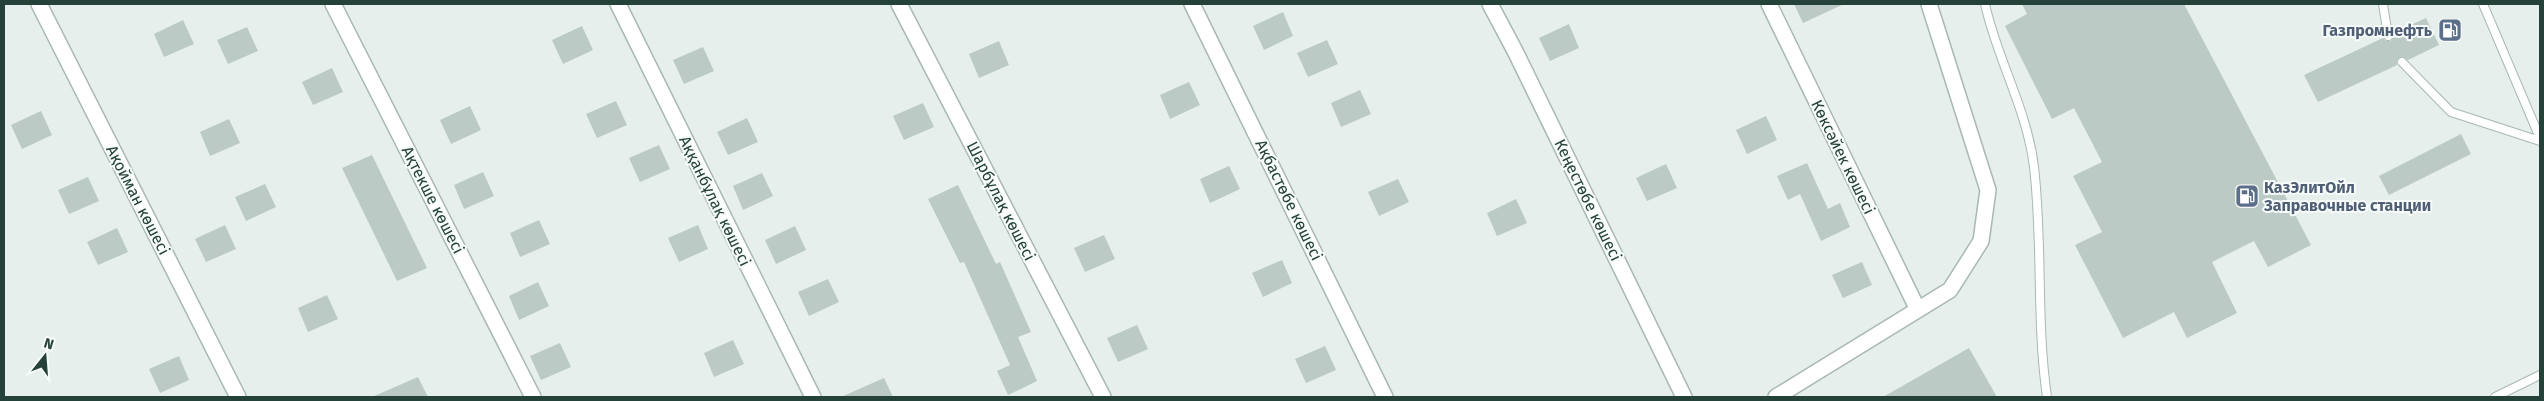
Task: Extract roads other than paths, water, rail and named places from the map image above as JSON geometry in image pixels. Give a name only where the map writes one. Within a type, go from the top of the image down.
[{"type":"street","name":"Ақойман көшесі","points":[[39,4],[238,397]]},
{"type":"street","name":"Ақтекше көшесі","points":[[333,4],[533,397]]},
{"type":"street","name":"Аққанбұлақ көшесі","points":[[618,4],[813,397]]},
{"type":"street","name":"Шарбұлақ көшесі","points":[[899,4],[1103,397]]},
{"type":"street","name":"Ақбастөбе көшесі","points":[[1192,4],[1385,397]]},
{"type":"street","name":"Кеңестөбе көшесі","points":[[1490,4],[1516,51],[1684,397]]},
{"type":"street","name":"Көксәйек көшесі","points":[[1769,4],[1918,310]]},
{"type":"street","points":[[1776,397],[1950,290],[1981,241],[1988,190],[1929,4]]},
{"type":"lane","points":[[1985,4],[1991,32],[2020,104],[2034,166],[2041,357],[2047,397]]},
{"type":"lane","points":[[2384,4],[2388,36]]},
{"type":"lane","points":[[2483,4],[2540,140]]},
{"type":"lane","points":[[2402,62],[2451,112],[2540,140]]},
{"type":"lane","points":[[2495,397],[2540,375]]},
{"type":"place","name":"Газпромнефть","points":[[2450,30]]},
{"type":"place","name":"КазЭлитОйл Заправочные станции","points":[[2247,196]]}]
